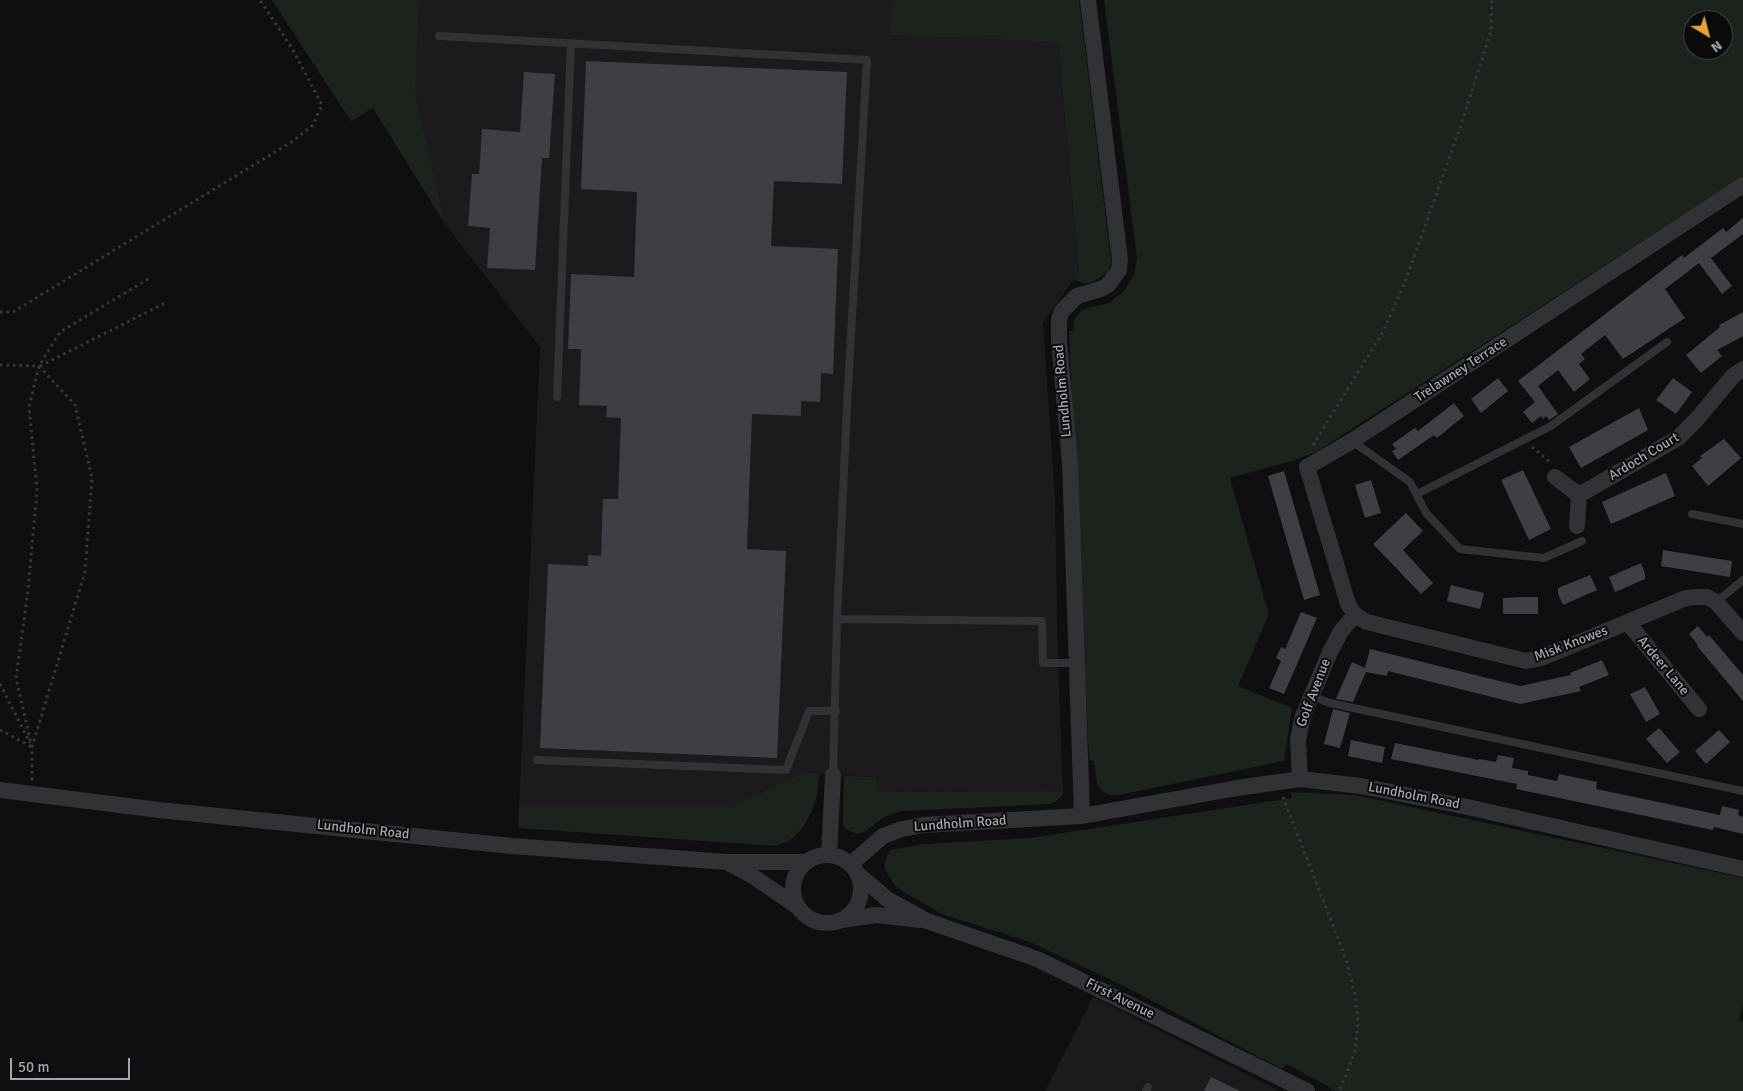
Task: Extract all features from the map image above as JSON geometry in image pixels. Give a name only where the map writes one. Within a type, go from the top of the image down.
[{"type":"street","name":"Lundholm Road","points":[[1082,816],[1070,462],[1059,341],[1059,319],[1062,311],[1077,296],[1108,285],[1119,270],[1120,260],[1088,0]]},
{"type":"street","name":"Trelawney Terrace","points":[[1307,467],[1352,441],[1743,185]]},
{"type":"street","name":"Ardoch Court","points":[[1579,496],[1678,438],[1697,419],[1733,376],[1743,369]]},
{"type":"street","points":[[1307,467],[1348,604],[1355,615]]},
{"type":"street","points":[[1554,477],[1579,496],[1580,533]]},
{"type":"street","name":"Misk Knowes","points":[[1355,615],[1367,622],[1526,661],[1541,658],[1686,598],[1707,597],[1716,602]]},
{"type":"street","points":[[1716,602],[1743,633]]},
{"type":"street","name":"Golf Avenue","points":[[1300,779],[1298,739],[1310,695],[1341,631],[1355,615]]},
{"type":"street","name":"Ardeer Lane","points":[[1628,623],[1699,709]]},
{"type":"street","points":[[833,775],[829,854],[841,857],[854,869],[861,885],[861,899],[855,910],[841,920]]},
{"type":"street","name":"Lundholm Road","points":[[854,869],[883,836],[902,829],[923,825],[1082,816],[1300,779],[1362,786],[1454,804],[1743,869]]},
{"type":"street","name":"Lundholm Road","points":[[0,790],[159,810],[512,846],[726,862],[806,862],[817,856],[829,854]]},
{"type":"street","name":"Lundholm Road","points":[[726,862],[751,875],[798,907],[807,917],[817,922],[830,923],[841,920]]},
{"type":"street","points":[[798,907],[793,896],[794,881],[799,870],[806,862]]},
{"type":"street","name":"First Avenue","points":[[854,869],[887,899],[927,921],[1037,959],[1307,1091]]},
{"type":"street","name":"First Avenue","points":[[841,920],[877,915],[927,921]]},
{"type":"lane","points":[[439,36],[867,60],[848,378],[837,618],[833,775]]},
{"type":"lane","points":[[557,397],[571,43]]},
{"type":"lane","points":[[1417,494],[1551,426],[1667,342]]},
{"type":"lane","points":[[1352,441],[1410,482],[1426,513],[1460,549],[1544,558],[1580,533]]},
{"type":"lane","points":[[1692,514],[1743,524]]},
{"type":"lane","points":[[1716,602],[1743,580]]},
{"type":"lane","points":[[837,618],[1042,621],[1043,663],[1076,663]]},
{"type":"lane","points":[[1310,695],[1330,703],[1743,791]]},
{"type":"lane","points":[[537,760],[786,770],[809,711],[836,711]]},
{"type":"path","points":[[0,312],[13,312],[313,126],[322,105],[293,50],[260,0]]},
{"type":"path","points":[[1307,467],[1306,452],[1316,442],[1383,332],[1407,277],[1464,116],[1491,31],[1492,0]]},
{"type":"path","points":[[32,793],[32,748],[16,678],[28,591],[37,490],[29,407],[39,366],[60,332],[150,278]]},
{"type":"path","points":[[0,365],[39,366],[167,302]]},
{"type":"path","points":[[32,748],[86,572],[92,478],[75,405],[39,366]]},
{"type":"path","points":[[1524,440],[1559,471],[1554,477]]},
{"type":"path","points":[[0,684],[32,748]]},
{"type":"path","points":[[0,730],[32,748]]},
{"type":"path","points":[[1278,782],[1346,959],[1356,1000],[1358,1023],[1355,1051],[1339,1091]]},
{"type":"shaded area","points":[[272,0],[892,0],[891,35],[1058,42],[1079,272],[1043,323],[1055,499],[1063,791],[878,792],[877,777],[805,772],[731,807],[519,807],[540,347],[445,224],[373,108],[351,121]]},
{"type":"shaded area","points":[[272,0],[419,0],[415,94],[445,224],[373,108],[351,121]]},
{"type":"shaded area","points":[[892,0],[1079,0],[1111,261],[1109,270],[1102,276],[1093,282],[1085,284],[1073,279],[1079,272],[1058,42],[890,35]]},
{"type":"shaded area","points":[[1104,0],[1743,0],[1743,176],[1316,452],[1295,460],[1230,478],[1269,614],[1238,686],[1292,708],[1284,761],[1119,795],[1109,795],[1101,790],[1097,784],[1094,761],[1089,760],[1069,331],[1073,331],[1077,315],[1084,309],[1109,303],[1125,290],[1134,275],[1137,258]]},
{"type":"shaded area","points":[[805,772],[819,774],[817,795],[811,814],[801,830],[789,841],[776,846],[518,828],[519,807],[731,807]]},
{"type":"shaded area","points":[[844,776],[877,777],[878,792],[1063,791],[1063,794],[1057,801],[1051,804],[901,811],[884,817],[864,832],[857,834],[847,830],[843,825]]},
{"type":"shaded area","points":[[1290,792],[1355,795],[1743,878],[1743,1003],[1739,1020],[1743,1021],[1743,1091],[1336,1091],[1287,1064],[1282,1069],[1124,986],[1030,942],[942,914],[896,887],[885,870],[885,861],[890,850],[924,844],[1031,838],[1292,798]]},
{"type":"shaded area","points":[[1093,997],[1258,1080],[1280,1091],[1045,1091]]},
{"type":"building","points":[[586,61],[847,72],[842,184],[774,181],[771,246],[838,249],[833,374],[821,373],[820,402],[801,401],[801,416],[752,414],[747,549],[786,551],[777,758],[540,748],[548,564],[588,566],[588,555],[601,556],[603,499],[618,499],[621,418],[606,417],[607,406],[579,405],[581,349],[568,349],[571,274],[634,277],[637,192],[581,189]]},
{"type":"building","points":[[524,72],[555,74],[549,158],[542,158],[535,270],[487,268],[490,228],[468,226],[472,174],[479,174],[482,129],[520,132]]},
{"type":"building","points":[[1743,218],[1743,234],[1711,258],[1732,286],[1722,294],[1699,263],[1665,289],[1685,318],[1623,359],[1605,335],[1581,354],[1585,359],[1579,364],[1590,379],[1574,392],[1558,370],[1538,386],[1558,414],[1549,420],[1546,416],[1543,419],[1541,416],[1532,423],[1523,412],[1535,402],[1518,381],[1682,255],[1684,258],[1723,228],[1726,232]]},
{"type":"building","points":[[1743,312],[1743,336],[1717,350],[1722,356],[1701,373],[1686,355],[1720,327],[1719,325]]},
{"type":"building","points":[[1498,378],[1508,391],[1481,413],[1471,399]]},
{"type":"building","points":[[1673,378],[1692,392],[1676,414],[1656,400]]},
{"type":"building","points":[[1454,403],[1464,416],[1437,438],[1434,435],[1398,460],[1392,451],[1396,449],[1392,444],[1415,428],[1418,431]]},
{"type":"building","points":[[1639,408],[1648,430],[1581,468],[1569,447]]},
{"type":"building","points":[[1724,439],[1741,458],[1708,486],[1692,466],[1702,458],[1700,456]]},
{"type":"building","points":[[1523,470],[1551,529],[1529,540],[1501,480]]},
{"type":"building","points":[[1284,471],[1320,595],[1304,600],[1268,476]]},
{"type":"building","points":[[1666,473],[1675,496],[1611,524],[1602,502]]},
{"type":"building","points":[[1371,480],[1381,513],[1365,518],[1355,485]]},
{"type":"building","points":[[1406,513],[1423,531],[1403,550],[1433,583],[1421,594],[1373,544]]},
{"type":"building","points":[[1663,550],[1732,561],[1730,577],[1661,566]]},
{"type":"building","points":[[1641,563],[1645,579],[1615,592],[1609,577]]},
{"type":"building","points":[[1590,575],[1597,590],[1563,605],[1558,594],[1558,588]]},
{"type":"building","points":[[1451,585],[1484,593],[1480,609],[1447,601]]},
{"type":"building","points":[[1538,597],[1538,614],[1503,614],[1503,598]]},
{"type":"building","points":[[1301,612],[1317,618],[1284,694],[1269,688],[1281,661],[1276,658],[1281,647],[1285,649]]},
{"type":"building","points":[[1698,626],[1707,637],[1709,635],[1743,675],[1743,701],[1689,634]]},
{"type":"building","points":[[1370,649],[1520,686],[1571,675],[1570,673],[1602,660],[1609,675],[1579,687],[1581,691],[1520,704],[1388,671],[1387,676],[1366,672],[1353,702],[1336,699],[1352,662],[1365,668]]},
{"type":"building","points":[[1645,687],[1660,714],[1646,722],[1630,694]]},
{"type":"building","points":[[1333,709],[1350,713],[1340,748],[1324,744]]},
{"type":"building","points":[[1659,728],[1680,752],[1667,763],[1646,739]]},
{"type":"building","points":[[1719,730],[1730,742],[1706,764],[1695,751]]},
{"type":"building","points":[[1351,740],[1385,747],[1382,763],[1348,756]]},
{"type":"building","points":[[1395,743],[1479,760],[1496,762],[1498,755],[1514,758],[1512,768],[1528,771],[1528,775],[1557,781],[1559,774],[1597,782],[1596,789],[1720,815],[1722,806],[1739,810],[1738,815],[1743,817],[1743,834],[1714,827],[1713,830],[1516,789],[1517,784],[1391,759]]},
{"type":"building","points":[[1211,1077],[1240,1091],[1204,1091]]}]
